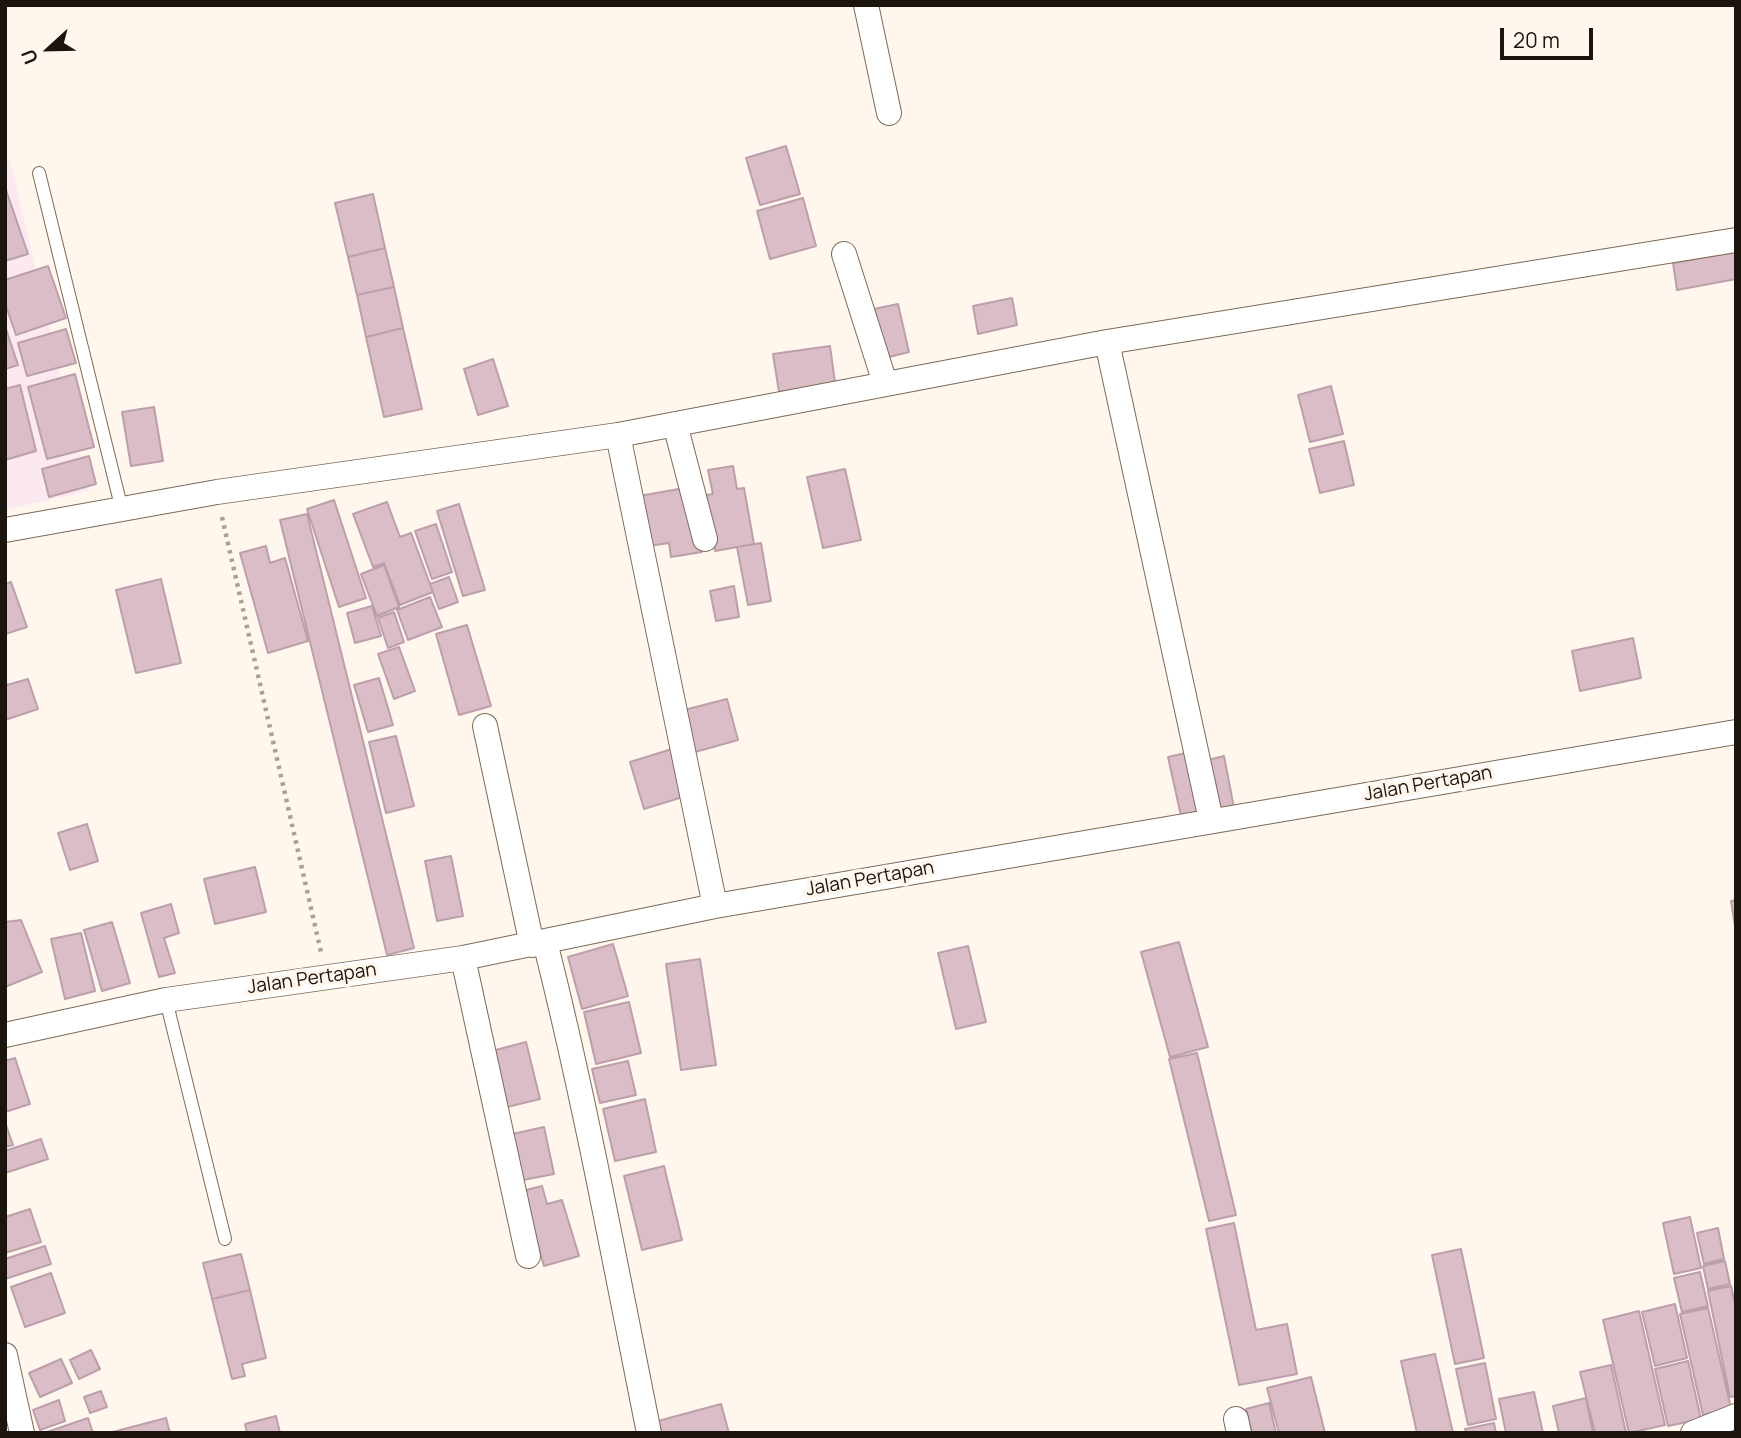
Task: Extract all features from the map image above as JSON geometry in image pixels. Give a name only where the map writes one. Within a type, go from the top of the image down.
[{"type":"street","points":[[866,5],[889,113]]},
{"type":"street","points":[[5,530],[216,492],[618,435],[1107,342],[1736,240]]},
{"type":"street","points":[[844,254],[885,383]]},
{"type":"street","points":[[1107,342],[1211,820]]},
{"type":"street","points":[[675,424],[705,539]]},
{"type":"street","points":[[618,435],[715,906]]},
{"type":"street","points":[[485,726],[538,944],[563,1015],[649,1433]]},
{"type":"street","name":"Jalan Pertapan","points":[[5,1035],[166,1000],[463,958],[715,906],[1736,732]]},
{"type":"street","points":[[463,958],[528,1256]]},
{"type":"street","points":[[5,1355],[22,1433]]},
{"type":"street","points":[[1698,1432],[1736,1416]]},
{"type":"lane","points":[[39,173],[122,510]]},
{"type":"lane","points":[[166,1000],[225,1239]]},
{"type":"path","points":[[216,492],[327,977]]},
{"type":"shaded area","points":[[10,160],[88,491],[5,510],[5,161]]},
{"type":"building","points":[[786,146],[800,194],[760,205],[746,158]]},
{"type":"building","points":[[5,187],[28,254],[5,261]]},
{"type":"building","points":[[373,194],[385,248],[348,257],[335,203]]},
{"type":"building","points":[[803,198],[816,246],[770,259],[757,211]]},
{"type":"building","points":[[385,248],[394,287],[357,295],[348,257]]},
{"type":"building","points":[[1736,252],[1736,279],[1677,290],[1673,263]]},
{"type":"building","points":[[48,266],[66,318],[16,335],[5,303],[5,280]]},
{"type":"building","points":[[394,287],[403,328],[366,337],[357,295]]},
{"type":"building","points":[[1012,298],[1017,325],[978,334],[973,306]]},
{"type":"building","points":[[898,304],[909,352],[881,359],[869,310]]},
{"type":"building","points":[[5,326],[18,365],[5,369]]},
{"type":"building","points":[[403,328],[422,409],[384,417],[366,337]]},
{"type":"building","points":[[66,329],[76,363],[27,376],[18,343]]},
{"type":"building","points":[[830,346],[835,383],[779,392],[773,354]]},
{"type":"building","points":[[493,359],[508,406],[478,415],[464,369]]},
{"type":"building","points":[[75,374],[94,447],[47,459],[28,387]]},
{"type":"building","points":[[20,385],[36,451],[5,460],[5,389]]},
{"type":"building","points":[[1331,386],[1343,434],[1310,442],[1298,395]]},
{"type":"building","points":[[154,407],[163,461],[131,466],[122,412]]},
{"type":"building","points":[[1344,441],[1354,485],[1320,493],[1309,449]]},
{"type":"building","points":[[89,456],[96,484],[49,497],[42,469]]},
{"type":"building","points":[[733,466],[737,489],[744,488],[754,544],[715,551],[706,495],[713,494],[708,470]]},
{"type":"building","points":[[845,469],[861,540],[823,548],[807,477]]},
{"type":"building","points":[[690,487],[702,552],[671,557],[669,543],[649,546],[639,496]]},
{"type":"building","points":[[334,500],[366,598],[339,607],[307,509]]},
{"type":"building","points":[[387,502],[400,537],[411,533],[433,592],[400,605],[384,563],[373,567],[353,514]]},
{"type":"building","points":[[459,504],[485,590],[463,596],[437,511]]},
{"type":"building","points":[[307,514],[414,948],[387,955],[280,520]]},
{"type":"building","points":[[436,524],[452,572],[432,579],[415,531]]},
{"type":"building","points":[[761,543],[771,601],[748,605],[737,547]]},
{"type":"building","points":[[266,546],[270,563],[285,558],[308,641],[268,653],[240,553]]},
{"type":"building","points":[[384,565],[399,607],[377,616],[361,574]]},
{"type":"building","points":[[449,577],[458,602],[439,609],[430,584]]},
{"type":"building","points":[[161,579],[181,663],[136,673],[116,590]]},
{"type":"building","points":[[11,582],[27,627],[5,634],[5,584]]},
{"type":"building","points":[[734,586],[739,617],[716,621],[710,591]]},
{"type":"building","points":[[430,597],[442,627],[408,640],[397,610]]},
{"type":"building","points":[[372,606],[381,636],[355,643],[347,613]]},
{"type":"building","points":[[394,612],[404,642],[388,648],[378,618]]},
{"type":"building","points":[[467,625],[491,706],[459,715],[436,634]]},
{"type":"building","points":[[1633,638],[1641,678],[1580,691],[1572,651]]},
{"type":"building","points":[[399,647],[415,691],[394,699],[378,654]]},
{"type":"building","points":[[379,678],[393,725],[368,732],[354,685]]},
{"type":"building","points":[[28,679],[38,709],[5,720],[5,681],[7,685]]},
{"type":"building","points":[[727,699],[738,740],[695,752],[684,710]]},
{"type":"building","points":[[396,736],[414,806],[386,813],[369,742]]},
{"type":"building","points":[[672,749],[686,796],[644,809],[630,762]]},
{"type":"building","points":[[1190,752],[1203,812],[1181,816],[1168,757]]},
{"type":"building","points":[[1224,756],[1234,808],[1214,813],[1204,761]]},
{"type":"building","points":[[87,824],[98,861],[70,870],[58,833]]},
{"type":"building","points":[[451,856],[463,916],[437,921],[425,861]]},
{"type":"building","points":[[255,867],[266,912],[215,924],[204,879]]},
{"type":"building","points":[[1736,900],[1736,932],[1731,901]]},
{"type":"building","points":[[171,904],[179,933],[164,938],[175,973],[159,977],[141,913]]},
{"type":"building","points":[[21,920],[42,972],[5,987],[5,922]]},
{"type":"building","points":[[112,922],[130,983],[102,991],[84,930]]},
{"type":"building","points":[[81,933],[95,991],[65,999],[51,939]]},
{"type":"building","points":[[1179,942],[1208,1047],[1170,1057],[1141,952]]},
{"type":"building","points":[[613,944],[628,996],[582,1009],[568,957]]},
{"type":"building","points":[[968,946],[986,1022],[956,1029],[938,953]]},
{"type":"building","points":[[700,959],[716,1065],[681,1070],[666,964]]},
{"type":"building","points":[[629,1002],[641,1053],[596,1064],[584,1012]]},
{"type":"building","points":[[526,1042],[540,1099],[503,1108],[488,1052]]},
{"type":"building","points":[[1197,1053],[1236,1215],[1209,1221],[1169,1059]]},
{"type":"building","points":[[15,1058],[30,1104],[5,1112],[5,1061]]},
{"type":"building","points":[[628,1061],[636,1095],[600,1103],[592,1069]]},
{"type":"building","points":[[645,1099],[656,1152],[615,1161],[603,1109]]},
{"type":"building","points":[[5,1125],[13,1145],[5,1147]]},
{"type":"building","points":[[544,1127],[554,1174],[518,1181],[508,1135]]},
{"type":"building","points":[[41,1139],[48,1159],[5,1173],[5,1151]]},
{"type":"building","points":[[664,1166],[682,1240],[642,1250],[624,1176]]},
{"type":"building","points":[[542,1186],[547,1204],[562,1200],[579,1256],[544,1266],[522,1191]]},
{"type":"building","points":[[30,1209],[41,1242],[5,1253],[5,1217]]},
{"type":"building","points":[[1690,1217],[1701,1268],[1674,1274],[1663,1223]]},
{"type":"building","points":[[1234,1223],[1256,1330],[1287,1324],[1297,1374],[1239,1385],[1206,1229]]},
{"type":"building","points":[[1718,1228],[1724,1259],[1704,1264],[1697,1233]]},
{"type":"building","points":[[45,1246],[51,1264],[5,1279],[5,1259]]},
{"type":"building","points":[[1461,1249],[1484,1358],[1455,1364],[1432,1255]]},
{"type":"building","points":[[241,1254],[250,1290],[212,1299],[203,1263]]},
{"type":"building","points":[[1725,1261],[1730,1284],[1708,1289],[1703,1266]]},
{"type":"building","points":[[1700,1272],[1708,1306],[1682,1312],[1674,1278]]},
{"type":"building","points":[[51,1273],[65,1313],[25,1327],[11,1287]]},
{"type":"building","points":[[1731,1286],[1736,1309],[1736,1396],[1730,1397],[1708,1291]]},
{"type":"building","points":[[250,1290],[266,1358],[242,1364],[245,1376],[232,1379],[212,1299]]},
{"type":"building","points":[[1675,1304],[1687,1358],[1655,1366],[1642,1312]]},
{"type":"building","points":[[1708,1308],[1731,1408],[1703,1415],[1680,1314]]},
{"type":"building","points":[[1639,1311],[1665,1425],[1629,1433],[1603,1320]]},
{"type":"building","points":[[91,1350],[100,1369],[79,1379],[70,1360]]},
{"type":"building","points":[[1435,1354],[1453,1433],[1417,1433],[1401,1361]]},
{"type":"building","points":[[61,1359],[72,1383],[40,1397],[29,1373]]},
{"type":"building","points":[[1688,1361],[1701,1419],[1668,1426],[1655,1369]]},
{"type":"building","points":[[1485,1363],[1496,1419],[1468,1425],[1456,1369]]},
{"type":"building","points":[[1611,1365],[1626,1433],[1595,1433],[1580,1372]]},
{"type":"building","points":[[1311,1377],[1325,1433],[1279,1433],[1267,1388]]},
{"type":"building","points":[[101,1391],[107,1407],[90,1413],[84,1397]]},
{"type":"building","points":[[1534,1392],[1543,1433],[1506,1433],[1499,1399]]},
{"type":"building","points":[[1586,1398],[1593,1433],[1559,1433],[1553,1406]]},
{"type":"building","points":[[59,1400],[65,1421],[40,1430],[33,1410]]},
{"type":"building","points":[[1269,1403],[1276,1433],[1252,1433],[1246,1409]]},
{"type":"building","points":[[721,1404],[729,1433],[662,1433],[658,1421]]},
{"type":"building","points":[[276,1416],[280,1433],[247,1433],[245,1424]]},
{"type":"building","points":[[88,1418],[93,1433],[47,1432]]},
{"type":"building","points":[[166,1418],[170,1433],[109,1433]]},
{"type":"building","points":[[1494,1423],[1496,1433],[1466,1433],[1465,1429]]}]
